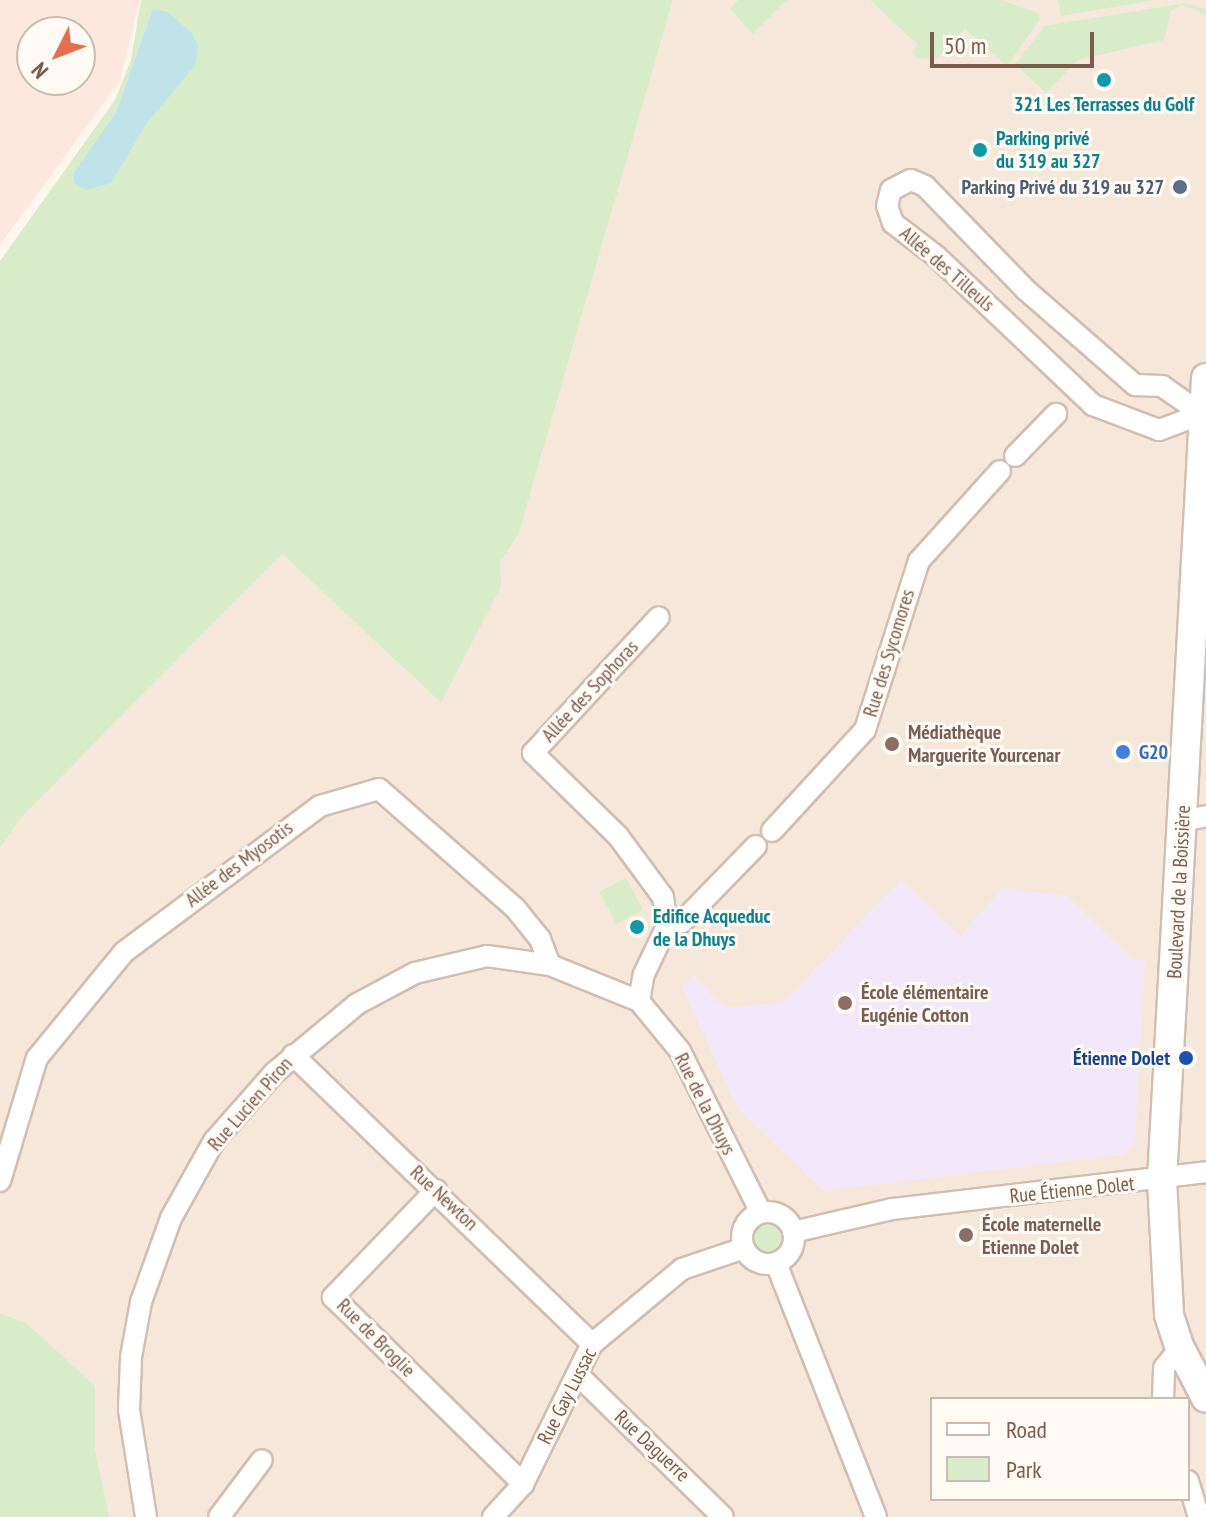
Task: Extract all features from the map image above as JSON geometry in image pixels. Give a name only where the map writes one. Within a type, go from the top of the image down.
[{"type":"main road","name":"Boulevard de la Boissière","points":[[1206,378],[1202,414],[1195,818],[1162,1180],[1166,1286],[1180,1348],[1206,1398]]},
{"type":"street","name":"Allée des Tilleuls","points":[[911,180],[925,186],[1026,290],[1135,385],[1162,386],[1202,414],[1159,430],[1093,405],[936,256],[893,223],[887,206],[891,190],[911,180]]},
{"type":"street","points":[[1015,456],[1056,414]]},
{"type":"street","name":"Rue des Sycomores","points":[[772,831],[865,730],[919,561],[1000,471]]},
{"type":"street","name":"Allée des Sophoras","points":[[659,617],[533,753],[618,836],[663,897],[667,926]]},
{"type":"street","name":"Allée des Myosotis","points":[[0,1181],[37,1058],[124,952],[320,806],[379,789],[515,908],[540,939],[550,965]]},
{"type":"street","points":[[639,1001],[644,974],[667,926],[682,922],[756,846]]},
{"type":"street","name":"Rue Lucien Piron","points":[[146,1517],[129,1410],[131,1357],[153,1262],[171,1218],[214,1141],[293,1055],[357,1004],[415,973],[487,956],[550,965],[639,1001]]},
{"type":"street","name":"Rue de la Dhuys","points":[[639,1001],[680,1051],[761,1213]]},
{"type":"street","name":"Rue Newton","points":[[293,1055],[592,1344]]},
{"type":"street","name":"Rue Étienne Dolet","points":[[793,1232],[893,1209],[1162,1180],[1206,1172]]},
{"type":"street","name":"Rue de Broglie","points":[[436,1190],[333,1297],[523,1484]]},
{"type":"street","points":[[761,1213],[784,1218],[793,1232],[792,1247],[776,1263],[754,1260],[744,1248],[746,1223],[761,1213]]},
{"type":"street","name":"Rue Gay Lussac","points":[[493,1517],[523,1484],[592,1344],[682,1269],[744,1248]]},
{"type":"street","points":[[776,1263],[876,1517]]},
{"type":"street","points":[[1163,1397],[1164,1368],[1180,1348]]},
{"type":"street","name":"Rue Daguerre","points":[[577,1374],[723,1517]]},
{"type":"street","points":[[219,1517],[262,1460]]},
{"type":"street","points":[[1190,1488],[1199,1517]]},
{"type":"shaded area","points":[[0,0],[140,0],[120,81],[0,245]]},
{"type":"shaded area","points":[[673,0],[1206,0],[1206,1517],[0,1517],[0,848],[19,820],[282,554],[441,703],[500,562],[518,536]]},
{"type":"shaded area","points":[[901,880],[960,936],[1003,888],[1067,896],[1134,960],[1145,960],[1135,1144],[1121,1155],[823,1191],[738,1108],[682,988],[694,976],[724,1008],[784,1002]]},
{"type":"green space","points":[[141,0],[673,0],[518,536],[500,562],[501,586],[441,703],[282,554],[19,820],[0,848],[0,261],[115,100],[131,60]]},
{"type":"green space","points":[[738,0],[787,0],[753,34],[730,9]]},
{"type":"green space","points":[[870,0],[1001,0],[1038,13],[1040,19],[1007,66],[965,29],[937,58],[919,59],[912,51],[918,45]]},
{"type":"green space","points":[[1058,0],[1154,0],[1061,16]]},
{"type":"green space","points":[[1185,3],[1206,9],[1206,14],[1181,5],[1171,11],[1164,40],[1078,60],[1046,93],[1015,64],[1045,26]]},
{"type":"green space","points":[[626,878],[643,910],[616,924],[600,892]]},
{"type":"green space","points":[[767,1223],[778,1227],[782,1238],[778,1249],[767,1253],[756,1249],[752,1238],[756,1227]]},
{"type":"green space","points":[[0,1314],[25,1322],[95,1386],[95,1450],[109,1517],[0,1517]]},
{"type":"water","points":[[153,9],[168,12],[191,32],[198,46],[196,64],[147,123],[111,183],[86,190],[75,184],[73,174],[116,113]]},
{"type":"place","name":"321 Les Terrasses du Golf","points":[[1104,80]]},
{"type":"place","name":"Parking privé du 319 au 327","points":[[980,150]]},
{"type":"place","name":"Parking Privé du 319 au 327","points":[[1180,187]]},
{"type":"place","name":"Médiathèque Marguerite Yourcenar","points":[[892,744]]},
{"type":"place","name":"G20","points":[[1123,752]]},
{"type":"place","name":"Edifice Acqueduc de la Dhuys","points":[[637,927]]},
{"type":"place","name":"École élémentaire Eugénie Cotton","points":[[845,1003]]},
{"type":"place","name":"Étienne Dolet","points":[[1186,1058]]},
{"type":"place","name":"École maternelle Etienne Dolet","points":[[966,1235]]}]
